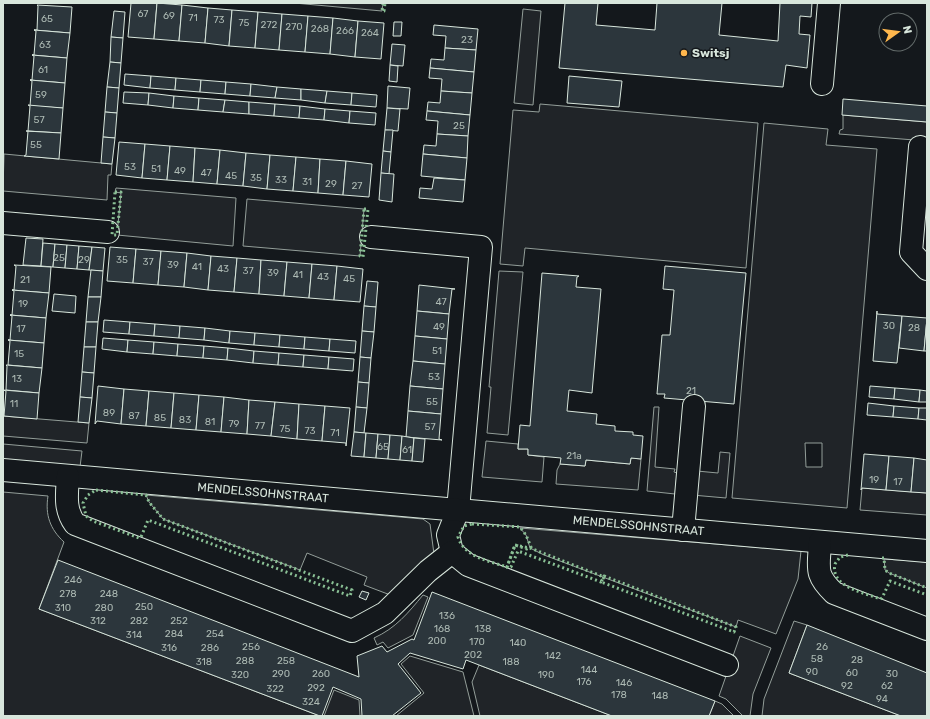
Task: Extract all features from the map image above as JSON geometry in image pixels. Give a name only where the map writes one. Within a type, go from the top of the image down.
[{"type":"street","points":[[822,84],[829,3]]},
{"type":"street","points":[[920,147],[911,252],[927,269]]},
{"type":"street","points":[[3,223],[108,232]]},
{"type":"street","points":[[371,236],[481,247],[458,510],[448,535],[452,552],[468,565],[727,665]]},
{"type":"street","points":[[683,530],[694,406]]},
{"type":"street","name":"MENDELSSOHNSTRAAT","points":[[3,470],[927,551]]},
{"type":"street","points":[[68,476],[66,505],[69,516],[75,524],[352,631],[385,613],[428,571],[452,552]]},
{"type":"street","points":[[820,542],[819,573],[823,582],[834,593],[927,629]]},
{"type":"shaded area","points":[[294,3],[383,3],[382,11]]},
{"type":"shaded area","points":[[523,9],[541,11],[533,105],[514,103]]},
{"type":"shaded area","points":[[540,104],[758,123],[746,268],[525,248],[523,266],[500,264],[513,110],[539,112]]},
{"type":"shaded area","points":[[843,115],[927,122],[927,141],[839,134],[840,130],[843,129]]},
{"type":"shaded area","points":[[764,123],[828,129],[826,145],[877,149],[847,508],[732,498]],"holes":[[[805,443],[822,443],[822,467],[806,467]]]},
{"type":"shaded area","points":[[4,154],[112,164],[111,175],[108,175],[107,200],[3,191]]},
{"type":"shaded area","points":[[116,188],[236,198],[233,246],[117,235],[121,193],[115,192]]},
{"type":"shaded area","points":[[247,199],[364,209],[360,256],[243,246]]},
{"type":"shaded area","points":[[499,271],[523,272],[508,435],[487,433],[491,387],[489,387]]},
{"type":"shaded area","points":[[654,407],[659,407],[655,467],[675,469],[674,472],[677,473],[675,494],[647,491]]},
{"type":"shaded area","points":[[3,416],[89,423],[87,443],[3,436]]},
{"type":"shaded area","points":[[486,441],[518,444],[518,449],[528,449],[528,455],[544,457],[542,482],[482,477]]},
{"type":"shaded area","points":[[3,444],[82,451],[80,467],[3,460]]},
{"type":"shaded area","points":[[720,452],[730,453],[726,498],[692,495],[697,471],[718,473]]},
{"type":"shaded area","points":[[631,458],[641,459],[638,490],[556,484],[557,470],[560,464],[585,466],[586,460],[630,464]]},
{"type":"shaded area","points":[[862,488],[927,493],[927,515],[860,510]]},
{"type":"shaded area","points":[[3,492],[48,496],[47,509],[52,527],[64,542],[39,609],[320,716],[3,716]]},
{"type":"shaded area","points":[[146,495],[423,519],[430,524],[434,554],[393,596],[364,585],[367,577],[307,553],[300,570],[163,519],[149,502]]},
{"type":"shaded area","points":[[520,528],[801,551],[798,579],[776,634],[738,620],[736,627],[544,555],[530,548],[526,535]]},
{"type":"shaded area","points":[[884,559],[927,562],[927,588],[889,573],[885,570]]},
{"type":"shaded area","points":[[423,595],[428,597],[413,635],[388,648],[383,642],[377,645],[374,638],[395,625],[407,614]]},
{"type":"shaded area","points":[[794,621],[807,625],[789,673],[901,716],[762,716],[764,699]]},
{"type":"shaded area","points":[[740,636],[771,648],[753,694],[750,716],[743,716],[726,699],[719,696]]},
{"type":"shaded area","points":[[410,656],[463,672],[474,716],[396,716],[424,693],[401,664]]},
{"type":"shaded area","points":[[479,665],[612,716],[480,716],[472,682]]},
{"type":"shaded area","points":[[334,690],[359,700],[360,716],[324,716]]},
{"type":"shaded area","points":[[715,701],[722,704],[734,716],[709,716]]},
{"type":"building","points":[[131,3],[157,3],[154,39],[128,37]]},
{"type":"building","points":[[157,3],[182,5],[179,41],[154,39]]},
{"type":"building","name":"Switsj","points":[[565,3],[598,3],[596,25],[655,30],[657,3],[722,3],[719,35],[778,41],[780,3],[812,3],[811,17],[800,16],[799,34],[810,35],[807,68],[786,65],[783,87],[559,68]]},
{"type":"building","points":[[37,5],[72,7],[70,33],[34,30],[37,30]]},
{"type":"building","points":[[182,5],[208,8],[205,43],[179,41]]},
{"type":"building","points":[[208,8],[232,10],[229,46],[205,43]]},
{"type":"building","points":[[232,10],[258,12],[255,48],[229,46]]},
{"type":"building","points":[[114,11],[125,12],[123,38],[111,37]]},
{"type":"building","points":[[258,12],[282,14],[279,50],[255,48]]},
{"type":"building","points":[[282,14],[308,16],[305,52],[279,50]]},
{"type":"building","points":[[308,16],[333,18],[330,54],[305,52]]},
{"type":"building","points":[[333,18],[358,21],[355,57],[330,54]]},
{"type":"building","points":[[358,21],[384,23],[381,59],[355,57]]},
{"type":"building","points":[[394,22],[402,22],[401,36],[393,36]]},
{"type":"building","points":[[434,25],[478,29],[476,50],[445,48],[446,36],[433,35]]},
{"type":"building","points":[[34,30],[70,33],[67,58],[32,55],[34,55],[36,31]]},
{"type":"building","points":[[111,37],[123,38],[121,63],[110,62]]},
{"type":"building","points":[[392,44],[405,45],[403,66],[390,65]]},
{"type":"building","points":[[445,48],[476,50],[474,72],[430,68],[431,59],[444,60]]},
{"type":"building","points":[[32,55],[67,58],[65,83],[30,80],[32,80],[34,56]]},
{"type":"building","points":[[110,62],[121,63],[119,88],[107,87]]},
{"type":"building","points":[[390,65],[398,66],[397,82],[389,81]]},
{"type":"building","points":[[430,68],[474,72],[472,93],[441,91],[442,79],[429,78]]},
{"type":"building","points":[[125,74],[151,76],[150,88],[124,85]]},
{"type":"building","points":[[151,76],[176,78],[175,90],[150,88]]},
{"type":"building","points":[[569,76],[622,81],[619,107],[567,103]]},
{"type":"building","points":[[176,78],[201,80],[200,92],[175,90]]},
{"type":"building","points":[[30,80],[65,83],[63,108],[30,106],[32,81]]},
{"type":"building","points":[[201,80],[226,82],[225,94],[200,92]]},
{"type":"building","points":[[226,82],[251,84],[250,96],[225,94]]},
{"type":"building","points":[[251,84],[277,87],[275,98],[250,96]]},
{"type":"building","points":[[388,86],[410,88],[408,109],[387,108]]},
{"type":"building","points":[[107,87],[119,88],[117,113],[105,112]]},
{"type":"building","points":[[277,87],[301,89],[301,100],[275,98]]},
{"type":"building","points":[[301,89],[327,91],[325,103],[301,100]]},
{"type":"building","points":[[327,91],[352,93],[351,105],[325,103]]},
{"type":"building","points":[[441,91],[472,93],[470,115],[427,111],[428,102],[440,103]]},
{"type":"building","points":[[124,92],[149,93],[148,105],[123,103]]},
{"type":"building","points":[[149,93],[174,96],[173,108],[148,105]]},
{"type":"building","points":[[352,93],[377,95],[376,107],[351,105]]},
{"type":"building","points":[[174,96],[199,98],[198,110],[173,108]]},
{"type":"building","points":[[199,98],[225,100],[223,112],[198,110]]},
{"type":"building","points":[[843,99],[927,106],[927,122],[842,115]]},
{"type":"building","points":[[225,100],[249,102],[249,114],[223,112]]},
{"type":"building","points":[[249,102],[275,104],[274,116],[249,114]]},
{"type":"building","points":[[275,104],[300,106],[299,118],[274,116]]},
{"type":"building","points":[[28,105],[63,108],[61,133],[28,131],[30,106]]},
{"type":"building","points":[[300,106],[325,109],[324,120],[299,118]]},
{"type":"building","points":[[387,108],[400,109],[398,131],[385,130]]},
{"type":"building","points":[[325,109],[350,111],[349,123],[324,120]]},
{"type":"building","points":[[350,111],[376,113],[375,125],[349,123]]},
{"type":"building","points":[[427,111],[470,115],[468,136],[437,134],[438,121],[426,120]]},
{"type":"building","points":[[105,112],[117,113],[115,138],[103,137]]},
{"type":"building","points":[[385,130],[393,130],[391,152],[383,151]]},
{"type":"building","points":[[28,131],[61,133],[59,159],[24,156],[26,155]]},
{"type":"building","points":[[437,134],[468,136],[467,158],[423,154],[424,145],[436,146]]},
{"type":"building","points":[[103,137],[115,138],[112,164],[101,163]]},
{"type":"building","points":[[119,142],[145,144],[142,178],[116,175]]},
{"type":"building","points":[[145,144],[170,146],[167,180],[142,178]]},
{"type":"building","points":[[170,146],[195,148],[193,182],[167,180]]},
{"type":"building","points":[[195,148],[220,150],[217,184],[193,182]]},
{"type":"building","points":[[220,150],[246,153],[243,186],[217,184]]},
{"type":"building","points":[[383,151],[391,152],[389,174],[381,173]]},
{"type":"building","points":[[246,153],[270,155],[267,189],[243,186]]},
{"type":"building","points":[[423,154],[467,158],[465,180],[421,176]]},
{"type":"building","points":[[270,155],[296,157],[293,191],[267,189]]},
{"type":"building","points":[[296,157],[320,159],[318,193],[293,191]]},
{"type":"building","points":[[320,159],[346,161],[343,195],[318,193]]},
{"type":"building","points":[[346,161],[372,164],[369,197],[343,195]]},
{"type":"building","points":[[381,173],[394,174],[392,202],[379,200]]},
{"type":"building","points":[[434,178],[465,180],[463,202],[419,198],[420,188],[432,189]]},
{"type":"building","points":[[26,238],[43,239],[41,266],[23,265]]},
{"type":"building","points":[[43,243],[55,244],[53,267],[41,266]]},
{"type":"building","points":[[55,244],[67,245],[65,268],[53,267]]},
{"type":"building","points":[[67,245],[79,246],[77,269],[65,268]]},
{"type":"building","points":[[79,246],[92,247],[89,270],[77,269]]},
{"type":"building","points":[[92,247],[105,248],[103,271],[89,270]]},
{"type":"building","points":[[110,247],[136,249],[133,283],[107,281]]},
{"type":"building","points":[[136,249],[161,251],[158,285],[133,283]]},
{"type":"building","points":[[161,251],[187,253],[184,287],[158,285]]},
{"type":"building","points":[[187,253],[211,256],[208,290],[184,287]]},
{"type":"building","points":[[211,256],[237,258],[234,292],[208,290]]},
{"type":"building","points":[[237,258],[261,260],[259,294],[234,292]]},
{"type":"building","points":[[261,260],[287,262],[284,296],[259,294]]},
{"type":"building","points":[[287,262],[312,264],[309,298],[284,296]]},
{"type":"building","points":[[312,264],[337,266],[334,300],[309,298]]},
{"type":"building","points":[[14,265],[51,267],[49,293],[12,290],[14,290],[16,266]]},
{"type":"building","points":[[337,266],[363,269],[360,302],[334,300]]},
{"type":"building","points":[[665,266],[746,273],[734,404],[664,398],[665,394],[657,394],[662,335],[670,335],[674,290],[663,289]]},
{"type":"building","points":[[91,270],[103,271],[101,297],[88,297]]},
{"type":"building","points":[[542,273],[579,276],[577,277],[576,287],[601,289],[592,393],[569,390],[567,411],[597,414],[596,424],[615,426],[615,431],[633,432],[633,435],[643,436],[641,459],[631,458],[630,464],[586,460],[585,466],[560,464],[561,458],[528,455],[528,449],[518,449],[520,425],[530,426]]},
{"type":"building","points":[[367,281],[378,282],[376,307],[364,306]]},
{"type":"building","points":[[419,285],[455,289],[452,289],[449,314],[417,311]]},
{"type":"building","points":[[12,290],[49,293],[46,318],[10,315],[12,315],[14,291]]},
{"type":"building","points":[[54,294],[76,296],[75,313],[52,311]]},
{"type":"building","points":[[88,297],[101,297],[98,322],[86,322]]},
{"type":"building","points":[[364,306],[376,307],[374,332],[362,331]]},
{"type":"building","points":[[417,311],[449,314],[447,339],[415,336]]},
{"type":"building","points":[[877,311],[877,314],[902,316],[897,363],[873,361]]},
{"type":"building","points":[[10,315],[46,318],[44,343],[8,340],[10,340],[12,316]]},
{"type":"building","points":[[902,316],[927,318],[924,351],[899,348]]},
{"type":"building","points":[[927,318],[927,351],[924,351]]},
{"type":"building","points":[[104,320],[130,322],[129,334],[103,332]]},
{"type":"building","points":[[86,322],[98,322],[96,347],[84,347]]},
{"type":"building","points":[[130,322],[155,324],[154,336],[129,334]]},
{"type":"building","points":[[155,324],[180,326],[179,338],[154,336]]},
{"type":"building","points":[[180,326],[205,328],[204,340],[179,338]]},
{"type":"building","points":[[205,328],[230,331],[229,343],[204,340]]},
{"type":"building","points":[[230,331],[255,333],[254,345],[229,343]]},
{"type":"building","points":[[362,331],[374,332],[371,358],[360,357]]},
{"type":"building","points":[[255,333],[280,335],[279,347],[254,345]]},
{"type":"building","points":[[280,335],[305,337],[304,349],[279,347]]},
{"type":"building","points":[[415,336],[447,339],[445,364],[413,361]]},
{"type":"building","points":[[305,337],[330,339],[329,351],[304,349]]},
{"type":"building","points":[[103,338],[128,340],[127,352],[102,349]]},
{"type":"building","points":[[330,339],[356,341],[355,353],[329,351]]},
{"type":"building","points":[[8,340],[44,343],[42,368],[8,365],[10,341]]},
{"type":"building","points":[[128,340],[154,342],[153,354],[127,352]]},
{"type":"building","points":[[154,342],[178,344],[177,356],[153,354]]},
{"type":"building","points":[[178,344],[204,346],[203,358],[177,356]]},
{"type":"building","points":[[204,346],[228,348],[227,360],[203,358]]},
{"type":"building","points":[[84,347],[96,347],[94,373],[82,372]]},
{"type":"building","points":[[228,348],[254,351],[253,363],[227,360]]},
{"type":"building","points":[[254,351],[279,353],[278,365],[253,363]]},
{"type":"building","points":[[279,353],[304,355],[303,367],[278,365]]},
{"type":"building","points":[[304,355],[329,357],[328,369],[303,367]]},
{"type":"building","points":[[329,357],[354,359],[353,371],[328,369]]},
{"type":"building","points":[[360,357],[371,358],[369,383],[358,382]]},
{"type":"building","points":[[413,361],[445,364],[443,389],[410,386]]},
{"type":"building","points":[[6,365],[42,368],[39,393],[6,390]]},
{"type":"building","points":[[82,372],[94,373],[92,398],[80,397]]},
{"type":"building","points":[[358,382],[369,383],[367,408],[356,407]]},
{"type":"building","points":[[98,386],[124,389],[121,424],[97,421],[95,424]]},
{"type":"building","points":[[410,386],[443,389],[441,414],[408,411]]},
{"type":"building","points":[[870,386],[895,388],[894,399],[869,397]]},
{"type":"building","points":[[895,388],[920,390],[919,402],[894,399]]},
{"type":"building","points":[[124,389],[149,391],[146,426],[121,424]]},
{"type":"building","points":[[3,390],[39,393],[37,419],[4,416],[6,391]]},
{"type":"building","points":[[920,390],[927,391],[927,402],[919,402]]},
{"type":"building","points":[[149,391],[174,393],[171,428],[146,426]]},
{"type":"building","points":[[174,393],[199,395],[196,430],[171,428]]},
{"type":"building","points":[[199,395],[224,397],[221,432],[196,430]]},
{"type":"building","points":[[80,397],[92,398],[89,423],[78,422]]},
{"type":"building","points":[[224,397],[249,400],[247,434],[221,432]]},
{"type":"building","points":[[249,400],[275,402],[271,436],[247,434]]},
{"type":"building","points":[[275,402],[299,404],[297,439],[271,436]]},
{"type":"building","points":[[868,403],[894,406],[893,417],[867,415]]},
{"type":"building","points":[[299,404],[325,406],[322,441],[297,439]]},
{"type":"building","points":[[325,406],[350,408],[346,446],[346,443],[322,441]]},
{"type":"building","points":[[894,406],[919,408],[918,419],[893,417]]},
{"type":"building","points":[[356,407],[367,408],[364,433],[354,432]]},
{"type":"building","points":[[919,408],[927,408],[927,420],[918,419]]},
{"type":"building","points":[[408,411],[441,414],[439,439],[442,440],[406,437]]},
{"type":"building","points":[[354,432],[366,433],[364,457],[351,456]]},
{"type":"building","points":[[366,433],[378,434],[376,458],[364,457]]},
{"type":"building","points":[[378,434],[390,435],[388,459],[376,458]]},
{"type":"building","points":[[390,435],[402,436],[400,460],[388,459]]},
{"type":"building","points":[[402,436],[414,438],[412,461],[400,460]]},
{"type":"building","points":[[414,438],[425,439],[423,462],[412,461]]},
{"type":"building","points":[[864,454],[889,456],[886,490],[862,488],[861,490]]},
{"type":"building","points":[[889,456],[914,458],[911,492],[886,490]]},
{"type":"building","points":[[914,458],[927,460],[927,493],[911,492]]},
{"type":"building","points":[[58,560],[359,677],[357,656],[382,646],[387,652],[412,639],[414,640],[432,592],[715,701],[709,716],[612,716],[466,660],[463,669],[410,653],[398,664],[421,693],[392,716],[362,716],[361,699],[333,687],[322,716],[320,716],[39,609]]},
{"type":"building","points":[[362,591],[369,593],[366,600],[359,597]]},
{"type":"building","points":[[807,625],[927,673],[927,716],[901,716],[789,673]]},
{"type":"hedge","points":[[383,3],[382,11],[384,11],[385,3]]},
{"type":"hedge","points":[[115,192],[121,192],[117,235],[112,235],[115,192]]},
{"type":"hedge","points":[[364,209],[368,209],[363,257],[360,256],[364,209]]},
{"type":"hedge","points":[[96,490],[146,495],[149,502],[163,519],[352,590],[350,596],[148,520],[141,537],[139,538],[93,521],[86,516],[83,503],[88,495],[96,490]]},
{"type":"hedge","points":[[472,524],[520,527],[526,535],[531,547],[527,549],[515,545],[507,567],[485,560],[471,554],[461,544],[458,537],[464,526],[472,524]]},
{"type":"hedge","points":[[515,545],[530,548],[604,577],[601,582],[518,551],[511,567],[508,568],[507,567],[515,545]]},
{"type":"hedge","points":[[848,555],[840,557],[835,564],[835,572],[838,578],[849,588],[880,599],[882,598],[890,581],[927,595]]},
{"type":"hedge","points":[[882,558],[884,558],[885,570],[889,573],[927,588]]},
{"type":"hedge","points":[[604,576],[736,627],[734,632],[601,582],[604,576]]},
{"type":"place","name":"Switsj","points":[[684,53]]}]
